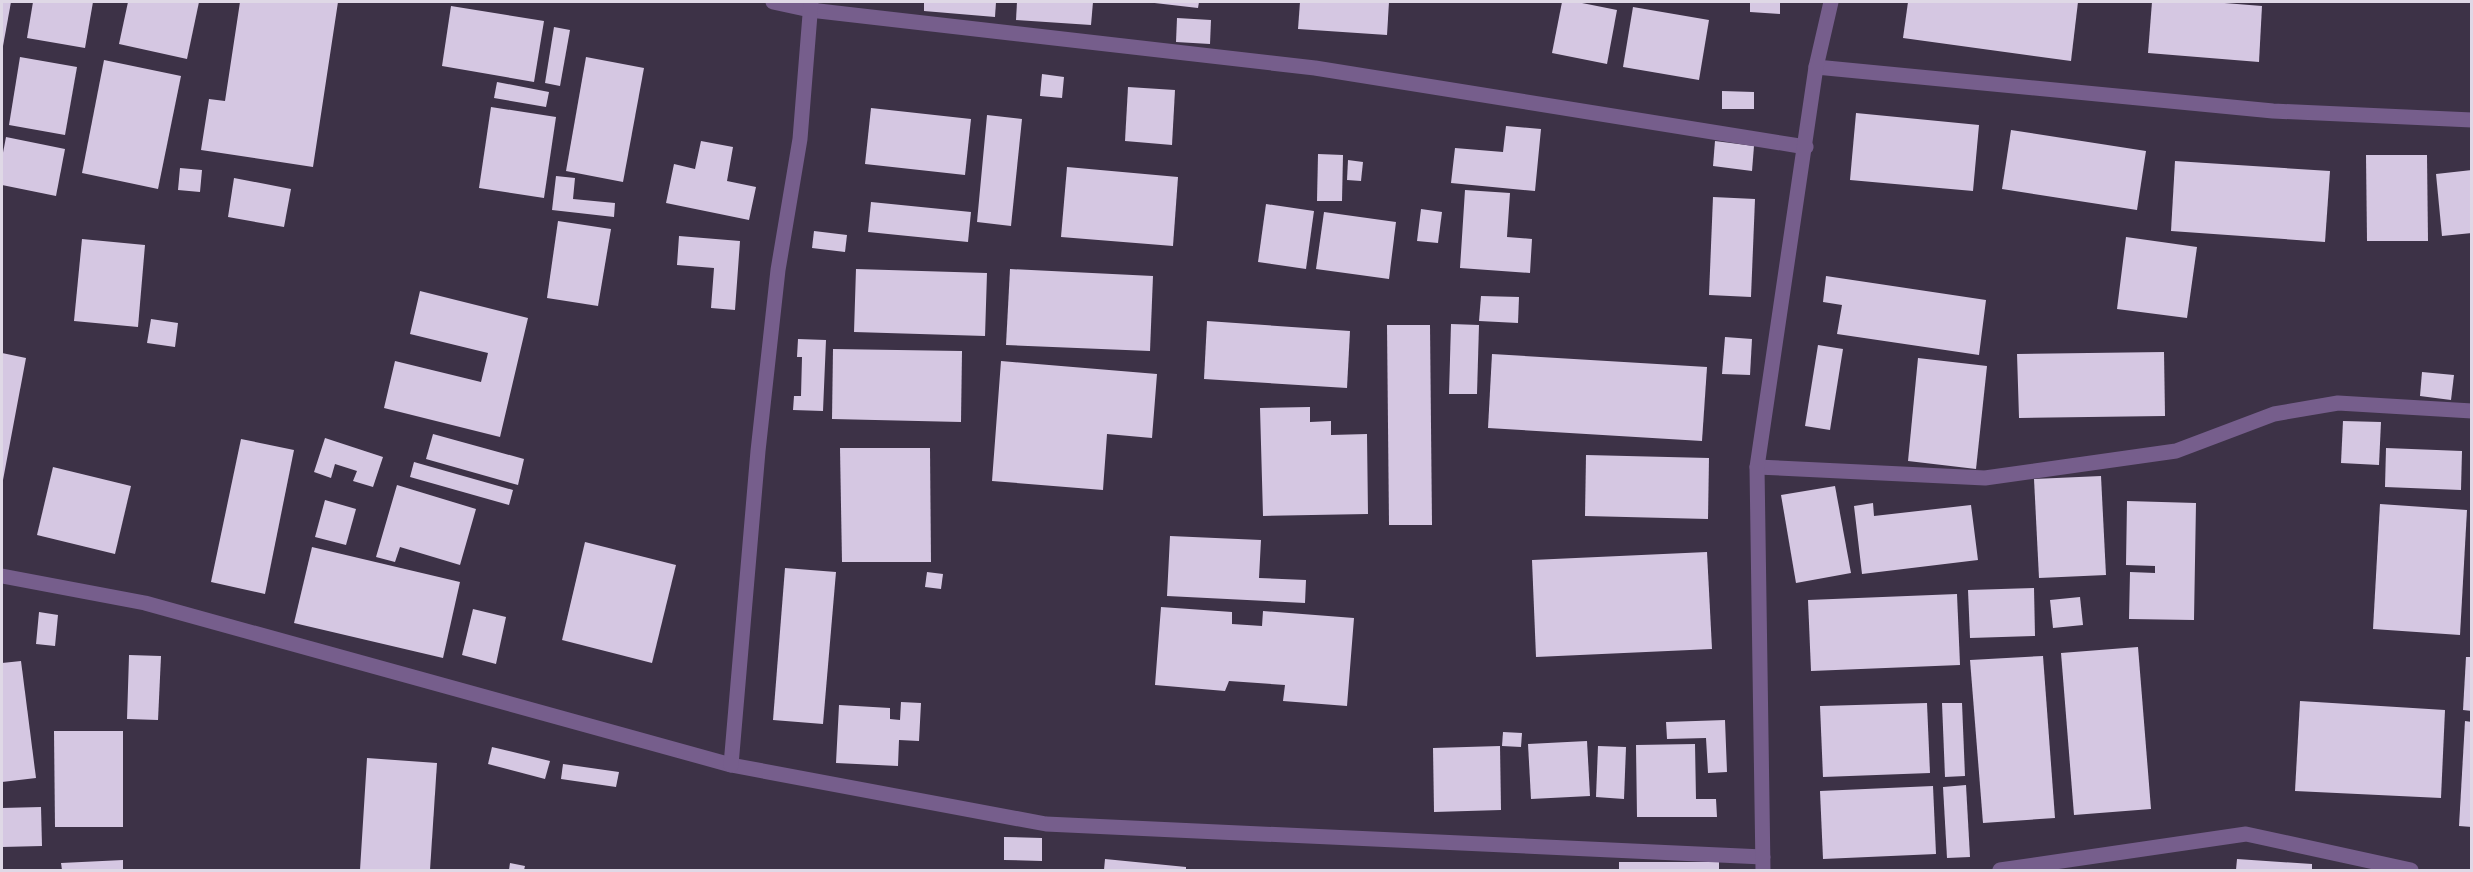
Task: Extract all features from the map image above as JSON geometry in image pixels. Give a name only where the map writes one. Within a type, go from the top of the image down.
[{"type":"street","points":[[773,2],[1316,68],[1806,147]]},
{"type":"street","points":[[2,576],[145,603],[731,765],[1046,825],[1763,864],[1757,467],[1816,67],[1831,2]]},
{"type":"street","points":[[731,765],[758,451],[778,270],[800,139],[810,6]]},
{"type":"street","points":[[1816,67],[2273,111],[2472,120]]},
{"type":"street","points":[[1757,467],[1985,478],[2176,451],[2274,414],[2338,403],[2472,411]]},
{"type":"street","points":[[2000,870],[2246,834],[2411,870]]},
{"type":"building","points":[[2,2],[11,2],[3,46],[2,46]]},
{"type":"building","points":[[33,2],[93,2],[85,48],[27,38]]},
{"type":"building","points":[[128,2],[199,2],[187,59],[119,44]]},
{"type":"building","points":[[240,2],[338,2],[313,167],[201,150],[209,99],[225,101]]},
{"type":"building","points":[[924,2],[996,2],[995,17],[924,11]]},
{"type":"building","points":[[1017,2],[1093,2],[1091,25],[1016,20]]},
{"type":"building","points":[[1146,2],[1199,2],[1198,8]]},
{"type":"building","points":[[1300,2],[1389,2],[1387,35],[1298,29]]},
{"type":"building","points":[[1562,2],[1577,2],[1617,10],[1607,64],[1552,53]]},
{"type":"building","points":[[1750,2],[1780,2],[1780,14],[1750,12]]},
{"type":"building","points":[[1908,2],[2078,2],[2071,61],[1903,38]]},
{"type":"building","points":[[2152,2],[2212,2],[2262,6],[2259,62],[2148,53]]},
{"type":"building","points":[[451,6],[544,21],[534,82],[442,66]]},
{"type":"building","points":[[1633,7],[1709,20],[1699,80],[1623,67]]},
{"type":"building","points":[[1177,18],[1211,20],[1210,44],[1176,42]]},
{"type":"building","points":[[554,27],[570,30],[560,86],[545,83]]},
{"type":"building","points":[[20,57],[77,67],[65,135],[9,125]]},
{"type":"building","points":[[586,57],[644,68],[623,182],[566,171]]},
{"type":"building","points":[[104,60],[181,76],[158,189],[82,173]]},
{"type":"building","points":[[1042,74],[1064,77],[1062,98],[1040,96]]},
{"type":"building","points":[[497,82],[549,92],[546,107],[494,98]]},
{"type":"building","points":[[1128,87],[1175,90],[1172,145],[1125,141]]},
{"type":"building","points":[[1722,91],[1754,92],[1754,109],[1722,109]]},
{"type":"building","points":[[491,107],[556,117],[544,198],[479,188]]},
{"type":"building","points":[[871,108],[971,119],[965,175],[865,164]]},
{"type":"building","points":[[1856,113],[1979,125],[1973,191],[1850,180]]},
{"type":"building","points":[[987,115],[1022,119],[1011,226],[977,222]]},
{"type":"building","points":[[1506,126],[1541,129],[1535,191],[1451,183],[1455,148],[1503,152]]},
{"type":"building","points":[[2011,130],[2146,151],[2137,210],[2002,189]]},
{"type":"building","points":[[6,137],[65,149],[56,196],[2,185],[2,158]]},
{"type":"building","points":[[701,141],[733,147],[727,181],[756,187],[749,220],[666,203],[674,164],[695,169]]},
{"type":"building","points":[[1715,141],[1754,146],[1752,171],[1713,166]]},
{"type":"building","points":[[1318,154],[1343,155],[1342,201],[1317,201]]},
{"type":"building","points":[[2366,155],[2427,155],[2428,241],[2367,241]]},
{"type":"building","points":[[1348,160],[1363,162],[1361,181],[1347,180]]},
{"type":"building","points":[[2175,161],[2330,171],[2325,242],[2171,231]]},
{"type":"building","points":[[1067,167],[1178,177],[1173,246],[1061,237]]},
{"type":"building","points":[[180,168],[202,170],[200,192],[178,190]]},
{"type":"building","points":[[2472,170],[2472,233],[2442,236],[2436,174]]},
{"type":"building","points":[[556,176],[575,178],[573,199],[615,203],[614,217],[552,210]]},
{"type":"building","points":[[234,178],[291,189],[284,227],[228,217]]},
{"type":"building","points":[[1465,190],[1510,193],[1507,237],[1532,239],[1530,273],[1460,268]]},
{"type":"building","points":[[1713,197],[1755,199],[1751,297],[1709,295]]},
{"type":"building","points":[[871,202],[971,212],[968,242],[868,232]]},
{"type":"building","points":[[1266,204],[1314,211],[1306,269],[1258,262]]},
{"type":"building","points":[[1421,209],[1442,212],[1438,243],[1417,241]]},
{"type":"building","points":[[1324,212],[1396,222],[1389,279],[1316,269]]},
{"type":"building","points":[[558,221],[611,229],[598,306],[547,298]]},
{"type":"building","points":[[814,231],[847,235],[845,252],[812,248]]},
{"type":"building","points":[[679,236],[740,241],[735,310],[711,308],[714,268],[677,265]]},
{"type":"building","points":[[2126,237],[2197,247],[2187,318],[2117,309]]},
{"type":"building","points":[[82,239],[145,245],[138,327],[74,321]]},
{"type":"building","points":[[856,269],[987,273],[985,336],[854,332]]},
{"type":"building","points":[[1010,269],[1153,276],[1150,351],[1006,345]]},
{"type":"building","points":[[1826,276],[1986,300],[1979,355],[1837,334],[1842,305],[1823,302]]},
{"type":"building","points":[[420,291],[528,318],[500,437],[384,408],[395,361],[481,382],[488,353],[410,334]]},
{"type":"building","points":[[1481,296],[1519,297],[1518,323],[1479,321]]},
{"type":"building","points":[[151,319],[178,323],[175,347],[147,343]]},
{"type":"building","points":[[1207,321],[1350,331],[1347,388],[1204,379]]},
{"type":"building","points":[[1451,324],[1479,325],[1477,394],[1449,394]]},
{"type":"building","points":[[1387,325],[1430,325],[1432,525],[1389,525]]},
{"type":"building","points":[[1725,337],[1752,339],[1750,375],[1722,374]]},
{"type":"building","points":[[798,339],[826,340],[823,411],[793,410],[794,396],[801,396],[802,357],[797,357]]},
{"type":"building","points":[[1818,345],[1843,349],[1830,430],[1805,426]]},
{"type":"building","points":[[833,349],[962,351],[961,422],[832,419]]},
{"type":"building","points":[[2164,352],[2165,416],[2019,418],[2017,354]]},
{"type":"building","points":[[2,353],[26,358],[3,480],[2,480]]},
{"type":"building","points":[[1492,354],[1707,367],[1702,441],[1488,428]]},
{"type":"building","points":[[1918,358],[1987,366],[1976,469],[1908,461]]},
{"type":"building","points":[[1001,361],[1157,374],[1152,438],[1107,434],[1103,490],[992,481]]},
{"type":"building","points":[[2422,372],[2454,375],[2451,400],[2420,396]]},
{"type":"building","points":[[1310,407],[1310,422],[1331,421],[1331,435],[1367,434],[1368,514],[1263,516],[1260,408]]},
{"type":"building","points":[[2343,421],[2381,422],[2379,465],[2341,463]]},
{"type":"building","points":[[433,434],[524,459],[518,485],[426,459]]},
{"type":"building","points":[[325,438],[383,457],[373,487],[353,481],[357,471],[335,464],[331,478],[314,472]]},
{"type":"building","points":[[241,439],[294,450],[265,594],[211,582]]},
{"type":"building","points":[[840,448],[930,448],[931,562],[842,562]]},
{"type":"building","points":[[2386,448],[2462,451],[2461,490],[2385,487]]},
{"type":"building","points":[[1586,455],[1709,458],[1708,519],[1585,516]]},
{"type":"building","points":[[414,462],[513,490],[509,505],[410,477]]},
{"type":"building","points":[[53,467],[131,486],[115,554],[37,535]]},
{"type":"building","points":[[2101,476],[2106,575],[2039,578],[2034,479]]},
{"type":"building","points":[[397,485],[476,509],[460,565],[400,547],[395,562],[376,557]]},
{"type":"building","points":[[1835,486],[1851,573],[1796,583],[1781,495]]},
{"type":"building","points":[[325,500],[356,509],[346,545],[315,537]]},
{"type":"building","points":[[2127,501],[2196,503],[2194,620],[2129,619],[2130,572],[2155,573],[2155,566],[2126,565]]},
{"type":"building","points":[[1873,503],[1874,516],[1971,505],[1978,560],[1862,574],[1854,506]]},
{"type":"building","points":[[2380,504],[2467,510],[2460,635],[2373,629]]},
{"type":"building","points":[[1170,536],[1261,540],[1259,578],[1306,580],[1305,603],[1167,596]]},
{"type":"building","points":[[585,542],[676,565],[652,663],[562,640]]},
{"type":"building","points":[[312,547],[460,582],[443,658],[294,623]]},
{"type":"building","points":[[1707,552],[1712,649],[1536,657],[1532,560]]},
{"type":"building","points":[[785,568],[836,572],[823,724],[773,720]]},
{"type":"building","points":[[927,572],[943,574],[941,589],[925,587]]},
{"type":"building","points":[[2034,588],[2035,636],[1970,638],[1968,590]]},
{"type":"building","points":[[1957,594],[1960,665],[1811,671],[1808,600]]},
{"type":"building","points":[[2080,597],[2083,625],[2053,628],[2050,600]]},
{"type":"building","points":[[1161,607],[1232,612],[1232,624],[1262,626],[1263,611],[1354,618],[1347,706],[1283,701],[1285,685],[1229,681],[1225,691],[1155,685]]},
{"type":"building","points":[[473,609],[506,617],[496,664],[462,655]]},
{"type":"building","points":[[39,612],[58,615],[55,646],[36,644]]},
{"type":"building","points":[[2138,647],[2151,809],[2074,815],[2061,653]]},
{"type":"building","points":[[129,655],[161,656],[158,720],[127,719]]},
{"type":"building","points":[[2043,656],[2055,818],[1983,823],[1970,660]]},
{"type":"building","points":[[2466,657],[2472,657],[2472,711],[2463,710]]},
{"type":"building","points":[[21,661],[36,778],[2,782],[2,663]]},
{"type":"building","points":[[2300,701],[2445,710],[2441,798],[2295,791]]},
{"type":"building","points":[[901,702],[921,703],[919,741],[899,740],[898,766],[836,763],[839,705],[890,708],[890,719],[900,720]]},
{"type":"building","points":[[1927,703],[1930,773],[1823,777],[1820,706]]},
{"type":"building","points":[[1942,703],[1962,703],[1965,776],[1945,777]]},
{"type":"building","points":[[1725,720],[1727,772],[1708,773],[1706,738],[1667,739],[1666,722]]},
{"type":"building","points":[[2465,721],[2472,722],[2472,827],[2459,826]]},
{"type":"building","points":[[54,731],[123,731],[123,827],[55,827]]},
{"type":"building","points":[[1503,732],[1522,733],[1521,747],[1502,746]]},
{"type":"building","points":[[1587,741],[1590,796],[1531,799],[1528,744]]},
{"type":"building","points":[[1695,744],[1696,799],[1716,799],[1717,817],[1637,817],[1636,745]]},
{"type":"building","points":[[1500,746],[1501,810],[1434,812],[1433,748]]},
{"type":"building","points":[[1598,746],[1626,747],[1624,799],[1596,797]]},
{"type":"building","points":[[492,747],[550,761],[545,779],[488,764]]},
{"type":"building","points":[[367,758],[437,763],[430,870],[360,870]]},
{"type":"building","points":[[563,764],[619,772],[616,787],[561,779]]},
{"type":"building","points":[[1966,785],[1970,857],[1947,858],[1943,787]]},
{"type":"building","points":[[1933,786],[1936,854],[1823,859],[1820,791]]},
{"type":"building","points":[[41,807],[42,846],[2,847],[2,808]]},
{"type":"building","points":[[1004,837],[1042,838],[1042,861],[1004,860]]},
{"type":"building","points":[[1105,859],[1186,867],[1186,870],[1104,870]]},
{"type":"building","points":[[2237,859],[2312,864],[2312,870],[2236,870]]},
{"type":"building","points":[[123,860],[123,870],[62,870],[61,863]]},
{"type":"building","points":[[1619,862],[1719,862],[1719,870],[1619,870]]},
{"type":"building","points":[[510,863],[525,866],[524,870],[509,870]]}]
